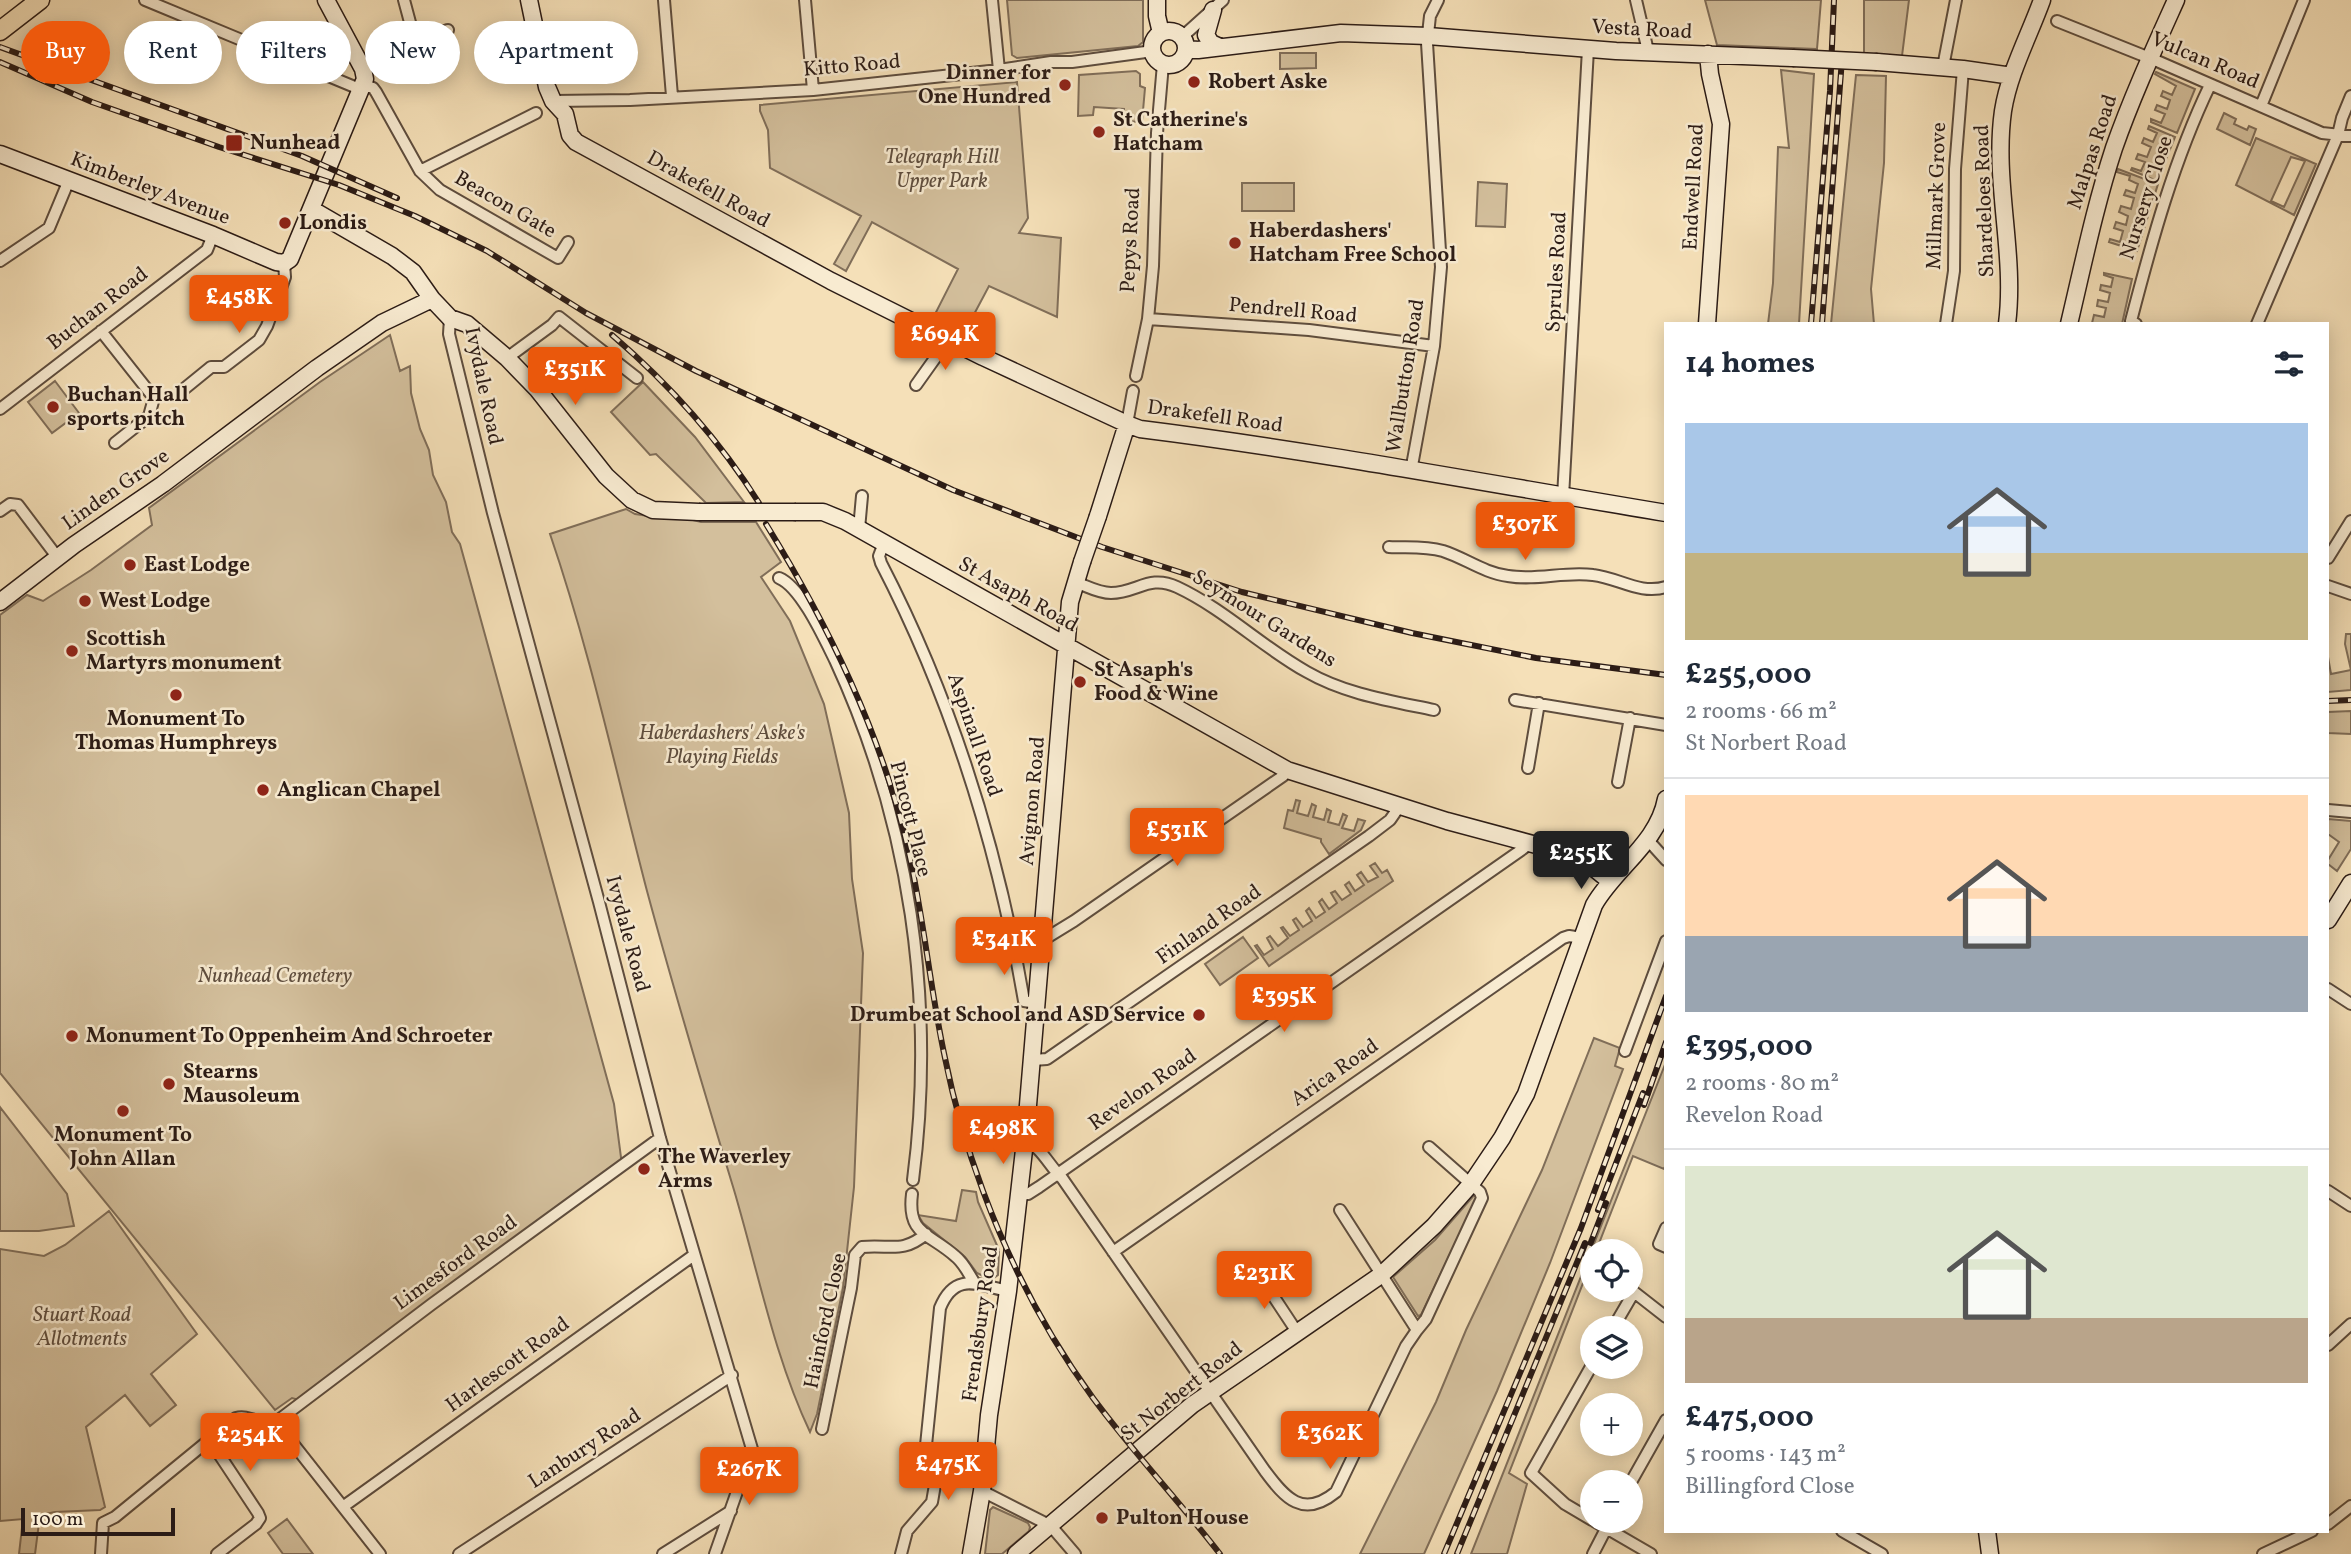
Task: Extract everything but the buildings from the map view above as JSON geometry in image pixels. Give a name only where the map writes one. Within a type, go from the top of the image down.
[{"type":"main road","points":[[0,31],[40,0]]},
{"type":"street","points":[[145,0],[363,81],[376,92],[420,171],[536,113]]},
{"type":"street","points":[[184,389],[211,367],[224,367],[271,328],[285,277],[284,263],[290,259],[312,209],[363,81],[326,0]]},
{"type":"street","points":[[404,0],[410,21]]},
{"type":"street","name":"Drakefell Road","points":[[529,0],[544,74],[553,101],[563,111],[570,135],[576,142],[831,281],[948,340],[1127,424],[1140,429],[1283,448],[1664,513]]},
{"type":"street","points":[[664,0],[672,96]]},
{"type":"street","points":[[805,0],[813,90]]},
{"type":"street","points":[[992,0],[999,71]]},
{"type":"street","points":[[1157,0],[1161,33],[1168,31],[1184,43]]},
{"type":"street","name":"Wallbutton Road","points":[[1411,471],[1434,346],[1441,267],[1428,83],[1430,16],[1438,0]]},
{"type":"street","points":[[1636,0],[1648,51]]},
{"type":"street","points":[[1943,67],[1956,0]]},
{"type":"street","name":"Shardeloes Road","points":[[2007,322],[2009,276],[2002,192],[2003,111],[2012,76],[2042,0]]},
{"type":"street","name":"Malpas Road","points":[[2069,322],[2096,208],[2114,148],[2176,0]]},
{"type":"street","points":[[2261,106],[2304,0]]},
{"type":"street","points":[[1158,57],[1177,64],[1182,60],[1184,43],[1218,5]]},
{"type":"street","points":[[1218,5],[1206,35],[1211,43],[1220,47]]},
{"type":"street","name":"Vulcan Road","points":[[2057,21],[2150,58],[2322,133],[2351,136]]},
{"type":"street","name":"Pepys Road","points":[[1136,376],[1148,318],[1153,265],[1158,57],[1155,40],[1161,33]]},
{"type":"street","name":"Vesta Road","points":[[1184,43],[1220,47],[1341,33],[1428,36],[1588,49],[1877,62],[2012,76]]},
{"type":"street","name":"Sprules Road","points":[[1563,497],[1588,49]]},
{"type":"street","name":"Kitto Road","points":[[553,101],[630,100],[813,90],[1132,54],[1158,57]]},
{"type":"street","name":"Endwell Road","points":[[1707,322],[1721,124],[1708,54]]},
{"type":"street","name":"Millmark Grove","points":[[1946,322],[1954,271],[1955,169],[1963,69]]},
{"type":"street","name":"Nursery Close","points":[[2133,322],[2146,262],[2174,174],[2210,85]]},
{"type":"street","points":[[2258,322],[2339,135],[2342,118],[2351,96]]},
{"type":"street","name":"Kimberley Avenue","points":[[0,154],[284,263]]},
{"type":"street","name":"Beacon Gate","points":[[420,171],[440,190],[558,258],[568,242]]},
{"type":"street","points":[[0,261],[49,228],[69,180]]},
{"type":"street","name":"St Asaph Road","points":[[312,209],[393,256],[413,272],[432,299],[450,318],[467,324],[507,358],[538,390],[606,476],[632,500],[653,510],[831,514],[1287,770],[1399,807],[1570,854],[1584,860],[1610,881]]},
{"type":"street","name":"Buchan Road","points":[[0,409],[207,250],[213,235]]},
{"type":"street","name":"Linden Grove","points":[[0,602],[371,331],[432,299]]},
{"type":"street","points":[[507,358],[559,317],[637,378]]},
{"type":"street","name":"Ivydale Road","points":[[450,318],[451,340],[493,513],[660,1138],[732,1375],[751,1449],[715,1554]]},
{"type":"street","name":"Pendrell Road","points":[[1148,318],[1309,330],[1434,346]]},
{"type":"street","points":[[101,331],[154,398],[149,416],[115,443]]},
{"type":"street","points":[[916,386],[948,340]]},
{"type":"street","points":[[1127,424],[1133,391]]},
{"type":"street","name":"Avignon Road","points":[[1025,1141],[1033,1060],[1031,1002],[1043,944],[1070,602],[1127,424]]},
{"type":"street","points":[[859,529],[862,496]]},
{"type":"street","points":[[0,511],[10,504],[18,505],[58,558]]},
{"type":"street","points":[[2329,556],[2351,521]]},
{"type":"street","name":"Aspinall Road","points":[[884,542],[879,556],[881,563],[940,690],[960,747],[980,811],[1031,1002]]},
{"type":"street","points":[[1389,547],[1437,550],[1507,576],[1528,578],[1587,574],[1649,590],[1664,587]]},
{"type":"street","name":"Pincott Place","points":[[779,578],[789,583],[811,616],[851,695],[885,788],[898,842],[908,895],[919,990],[922,1063],[914,1180]]},
{"type":"street","name":"Seymour Gardens","points":[[1075,582],[1112,593],[1145,582],[1167,583],[1205,604],[1256,640],[1325,681],[1358,693],[1434,710]]},
{"type":"street","points":[[2329,586],[2351,594]]},
{"type":"street","points":[[1515,699],[1664,724]]},
{"type":"street","points":[[1528,768],[1539,703]]},
{"type":"street","points":[[1618,782],[1630,718]]},
{"type":"street","points":[[1015,948],[1043,944],[1283,776],[1287,770]]},
{"type":"street","name":"Finland Road","points":[[1033,1060],[1047,1059],[1174,973],[1369,836],[1390,820],[1399,807]]},
{"type":"street","name":"St Norbert Road","points":[[1016,1554],[1210,1392],[1381,1275],[1427,1234],[1471,1184],[1503,1138],[1526,1094],[1594,905],[1610,881],[1661,820],[1664,807]]},
{"type":"street","points":[[2329,810],[2351,812]]},
{"type":"street","points":[[1647,839],[1664,858]]},
{"type":"street","name":"Revelon Road","points":[[1018,1195],[1028,1194],[1058,1174],[1524,848],[1525,841]]},
{"type":"street","points":[[2329,918],[2351,883]]},
{"type":"street","name":"Arica Road","points":[[1113,1252],[1563,938],[1582,938]]},
{"type":"street","points":[[1625,1051],[1664,946]]},
{"type":"street","points":[[2329,990],[2351,1004]]},
{"type":"street","name":"Limesford Road","points":[[276,1422],[432,1304],[660,1138]]},
{"type":"street","points":[[1025,1141],[1035,1144],[1058,1174],[1281,1492],[1300,1503],[1319,1503],[1336,1492],[1401,1356],[1426,1319],[1481,1204],[1480,1192],[1429,1147]]},
{"type":"street","name":"Frendsbury Road","points":[[971,1554],[982,1490],[989,1415],[1008,1291],[1025,1141]]},
{"type":"street","points":[[2329,1192],[2351,1206]]},
{"type":"street","points":[[912,1194],[913,1222],[954,1255],[965,1266],[974,1282]]},
{"type":"street","points":[[1340,1210],[1417,1330]]},
{"type":"street","points":[[1664,1233],[1659,1244],[1664,1246]]},
{"type":"street","name":"Hainford Close","points":[[822,1429],[855,1255],[862,1247],[904,1248],[926,1234]]},
{"type":"street","name":"Harlescott Road","points":[[344,1506],[694,1255]]},
{"type":"street","points":[[1258,1273],[1297,1332]]},
{"type":"street","points":[[901,1554],[906,1531],[932,1502],[935,1469],[933,1461],[925,1455],[940,1308],[947,1292],[957,1286],[974,1282],[1008,1291]]},
{"type":"street","points":[[1620,1316],[1634,1292],[1664,1315]]},
{"type":"street","points":[[2329,1344],[2351,1324]]},
{"type":"street","name":"Lanbury Road","points":[[459,1554],[732,1375]]},
{"type":"street","points":[[1580,1513],[1565,1504],[1531,1473],[1584,1379]]},
{"type":"street","points":[[101,1554],[103,1523],[115,1517],[240,1416],[265,1424],[276,1422],[380,1554]]},
{"type":"street","points":[[1638,1470],[1664,1426]]},
{"type":"street","points":[[209,1439],[260,1518],[217,1554]]},
{"type":"street","points":[[982,1490],[1051,1526],[1075,1554]]},
{"type":"street","points":[[2329,1523],[2351,1506]]},
{"type":"street","points":[[663,1554],[731,1511]]},
{"type":"street","points":[[1593,1554],[1604,1533]]},
{"type":"street","points":[[1621,1533],[1651,1554]]},
{"type":"street","points":[[1845,1533],[1882,1554]]},
{"type":"street","points":[[1987,1533],[1990,1554]]},
{"type":"street","points":[[2263,1554],[2308,1533]]},
{"type":"green space","points":[[1007,0],[1143,0],[1143,42],[1138,46],[1017,58],[1012,55]]},
{"type":"green space","points":[[1705,0],[1821,0],[1817,49],[1717,45]]},
{"type":"green space","points":[[1864,0],[1909,0],[1902,56],[1864,54]]},
{"type":"green space","points":[[1280,53],[1316,53],[1316,68],[1280,69]]},
{"type":"green space","points":[[1781,70],[1814,74],[1799,322],[1768,322],[1773,283],[1778,147],[1789,148]]},
{"type":"green space","points":[[1136,71],[1140,74],[1140,86],[1145,88],[1142,122],[1124,121],[1124,109],[1094,107],[1093,115],[1078,116],[1079,75]]},
{"type":"green space","points":[[2156,72],[2195,89],[2177,133],[2151,122],[2151,119],[2161,123],[2165,114],[2155,110],[2157,105],[2167,109],[2170,100],[2161,96],[2163,91],[2172,95],[2176,86],[2155,74]]},
{"type":"green space","points":[[1856,75],[1886,76],[1884,163],[1871,289],[1874,322],[1831,322]]},
{"type":"green space","name":"Telegraph Hill Upper Park","points":[[1017,82],[1028,218],[1019,233],[1061,238],[1057,317],[989,286],[963,335],[933,318],[958,269],[872,222],[846,271],[834,264],[861,216],[770,168],[768,130],[760,105]]},
{"type":"green space","points":[[2224,113],[2236,119],[2234,124],[2247,130],[2249,126],[2256,129],[2250,145],[2217,129]]},
{"type":"green space","points":[[2149,126],[2175,137],[2157,181],[2131,170],[2141,171],[2145,162],[2136,159],[2138,154],[2147,157],[2151,147],[2142,143],[2144,138],[2153,142],[2157,133],[2148,129]]},
{"type":"green space","points":[[2256,138],[2316,164],[2294,215],[2236,185]],"holes":[[[2291,157],[2305,161],[2284,207],[2271,201]]]},
{"type":"green space","points":[[2118,169],[2158,184],[2137,251],[2109,242],[2110,239],[2120,242],[2123,231],[2114,228],[2116,222],[2126,225],[2128,216],[2119,212],[2121,206],[2131,209],[2134,198],[2124,195],[2126,190],[2135,193],[2138,184],[2129,180],[2130,176],[2117,172]]},
{"type":"green space","points":[[1478,182],[1507,184],[1505,227],[1476,226]]},
{"type":"green space","points":[[1242,183],[1294,183],[1294,211],[1242,211]]},
{"type":"green space","points":[[2104,275],[2132,279],[2122,322],[2092,322],[2094,315],[2104,317],[2106,308],[2097,306],[2098,300],[2108,302],[2110,293],[2100,290],[2101,285],[2111,287],[2113,278]]},
{"type":"green space","name":"Nunhead Cemetery","points":[[390,335],[400,371],[410,366],[411,393],[420,429],[429,450],[433,475],[446,502],[452,532],[460,544],[614,1104],[622,1165],[303,1401],[292,1398],[275,1410],[0,1073],[0,615],[27,595],[43,601],[91,570],[152,525],[149,508],[320,382]]},
{"type":"green space","name":"Buchan Hall sports pitch","points":[[55,381],[79,413],[52,433],[28,402]]},
{"type":"green space","points":[[643,382],[695,437],[744,502],[706,503],[656,454],[650,455],[611,412]]},
{"type":"green space","name":"Haberdashers' Aske's Playing Fields","points":[[626,509],[635,514],[669,519],[756,522],[781,562],[761,577],[790,621],[824,704],[849,813],[852,879],[863,953],[854,1187],[843,1288],[817,1414],[810,1432],[786,1374],[689,1041],[578,622],[550,534]]},
{"type":"green space","points":[[2346,634],[2351,634],[2351,670],[2345,644]]},
{"type":"green space","points":[[2329,663],[2331,674],[2351,670],[2351,690],[2329,692]]},
{"type":"green space","points":[[2351,711],[2351,734],[2329,733],[2329,712]]},
{"type":"green space","points":[[1296,800],[1300,801],[1297,813],[1308,816],[1312,804],[1316,806],[1313,817],[1324,820],[1327,809],[1331,811],[1328,822],[1339,825],[1343,814],[1347,816],[1342,828],[1354,831],[1358,819],[1365,821],[1361,830],[1329,854],[1321,839],[1284,828],[1288,810],[1293,811]]},
{"type":"green space","points":[[2329,819],[2351,821],[2351,849],[2337,871],[2329,865],[2329,858],[2339,842],[2329,835]]},
{"type":"green space","points":[[1375,863],[1382,873],[1387,870],[1393,881],[1269,966],[1255,946],[1257,945],[1264,955],[1273,949],[1267,938],[1270,936],[1278,946],[1288,938],[1281,928],[1290,936],[1299,930],[1293,920],[1296,918],[1303,927],[1312,921],[1306,911],[1309,908],[1316,918],[1325,912],[1319,902],[1322,899],[1329,909],[1337,903],[1331,893],[1335,891],[1342,900],[1351,894],[1345,885],[1349,882],[1355,891],[1364,885],[1357,875],[1361,872],[1368,882],[1378,877],[1370,866]]},
{"type":"green space","points":[[1243,937],[1258,958],[1220,985],[1205,964]]},
{"type":"green space","points":[[1594,1038],[1620,1048],[1615,1066],[1623,1069],[1550,1263],[1497,1391],[1424,1554],[1360,1554],[1436,1402],[1466,1330],[1542,1170]]},
{"type":"green space","points":[[1664,1067],[1664,1169],[1633,1156],[1601,1239],[1596,1239]]},
{"type":"green space","points":[[0,1107],[67,1194],[74,1226],[39,1231],[0,1231]]},
{"type":"green space","points":[[962,1190],[976,1192],[999,1250],[998,1275],[991,1280],[977,1273],[965,1257],[923,1223],[918,1215],[956,1221]]},
{"type":"green space","points":[[1476,1193],[1478,1195],[1474,1204],[1421,1315],[1418,1316],[1393,1277],[1435,1240]]},
{"type":"green space","name":"Stuart Road Allotments","points":[[109,1211],[197,1334],[151,1374],[176,1405],[150,1426],[125,1395],[86,1427],[105,1507],[100,1510],[40,1515],[35,1554],[19,1554],[23,1519],[0,1521],[0,1249],[44,1256],[65,1245]]},
{"type":"green space","points":[[1580,1279],[1580,1291],[1509,1473],[1527,1484],[1507,1554],[1471,1554]]},
{"type":"green space","points":[[993,1507],[1028,1523],[1030,1527],[1029,1531],[1002,1554],[985,1554],[990,1510]]},
{"type":"green space","points":[[287,1519],[313,1554],[283,1554],[268,1533]]},
{"type":"railway","points":[[1811,322],[1830,91],[1834,0]]},
{"type":"railway","points":[[0,47],[302,156],[397,198]]},
{"type":"railway","points":[[1822,322],[1842,59]]},
{"type":"railway","points":[[0,62],[92,102],[219,147],[339,185],[415,216],[487,251],[586,313],[696,371],[953,490],[1102,547],[1242,592],[1412,633],[1536,658],[1664,675]]},
{"type":"railway","points":[[612,335],[692,414],[727,457],[759,503]]},
{"type":"railway","points":[[766,524],[831,640],[868,721],[883,763],[914,875],[952,1092],[977,1175],[1005,1245],[1045,1324],[1076,1374],[1124,1438],[1220,1554]]},
{"type":"railway","points":[[2329,701],[2351,700]]},
{"type":"railway","points":[[1444,1554],[1581,1228],[1664,1001]]},
{"type":"railway","points":[[1644,1105],[1664,1048]]},
{"type":"railway","points":[[1598,1210],[1643,1093]]},
{"type":"railway","points":[[1592,1239],[1606,1203]]},
{"type":"railway","points":[[1457,1554],[1580,1255]]},
{"type":"place","name":"Robert Aske","points":[[1194,82]]},
{"type":"place","name":"Dinner for One Hundred","points":[[1065,85]]},
{"type":"place","name":"St Catherine's Hatcham","points":[[1099,132]]},
{"type":"place","name":"Nunhead","points":[[234,143]]},
{"type":"place","name":"Londis","points":[[285,223]]},
{"type":"place","name":"Haberdashers' Hatcham Free School","points":[[1235,243]]},
{"type":"place","name":"Buchan Hall sports pitch","points":[[53,407]]},
{"type":"place","name":"East Lodge","points":[[130,565]]},
{"type":"place","name":"West Lodge","points":[[85,601]]},
{"type":"place","name":"Scottish Martyrs monument","points":[[72,651]]},
{"type":"place","name":"St Asaph's Food & Wine","points":[[1080,682]]},
{"type":"place","name":"Monument To Thomas Humphreys","points":[[176,695]]},
{"type":"place","name":"Anglican Chapel","points":[[263,790]]},
{"type":"place","name":"Drumbeat School and ASD Service","points":[[1199,1015]]},
{"type":"place","name":"Monument To Oppenheim And Schroeter","points":[[72,1036]]},
{"type":"place","name":"Stearns Mausoleum","points":[[169,1084]]},
{"type":"place","name":"Monument To John Allan","points":[[123,1111]]},
{"type":"place","name":"The Waverley Arms","points":[[644,1169]]},
{"type":"place","name":"Pulton House","points":[[1102,1518]]}]
